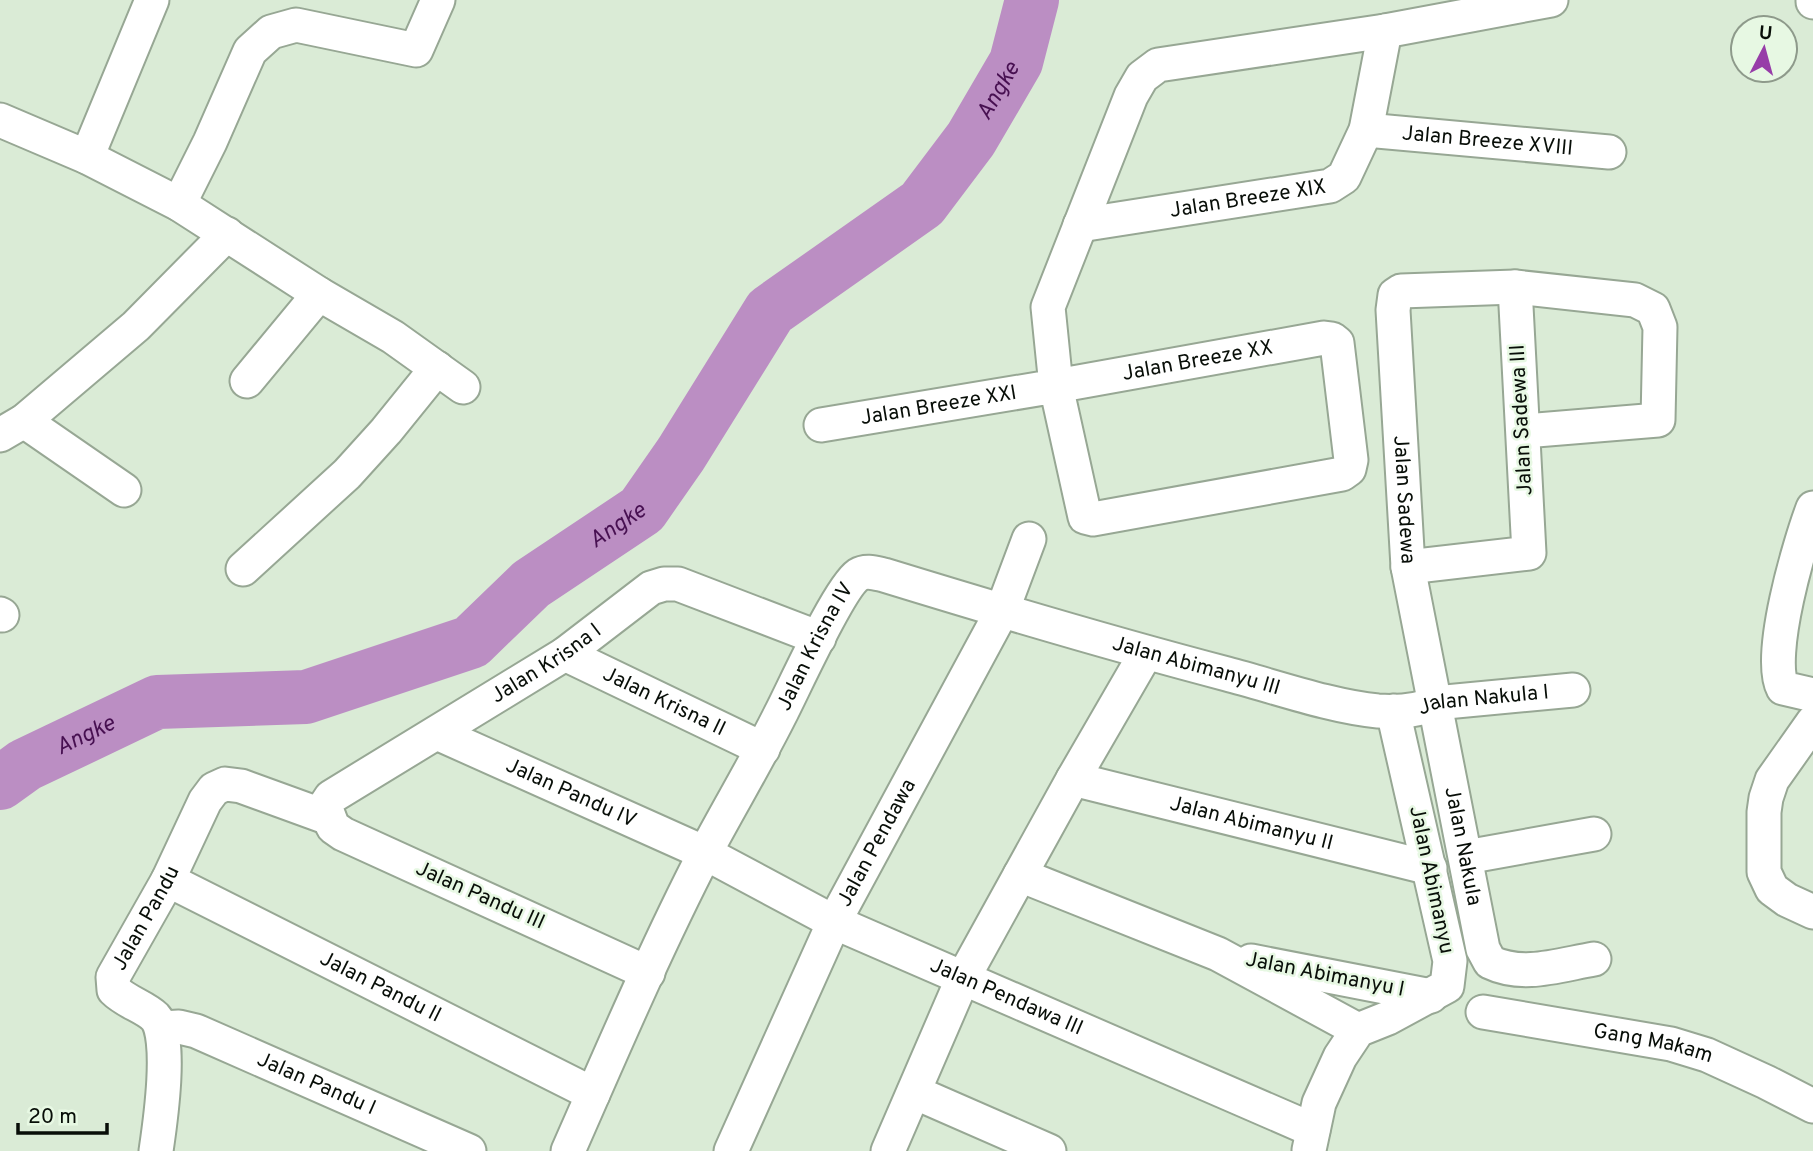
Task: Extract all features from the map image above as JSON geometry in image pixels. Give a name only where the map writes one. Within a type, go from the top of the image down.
[{"type":"street","points":[[87,157],[152,0]]},
{"type":"street","points":[[179,204],[250,51],[271,32],[296,25],[416,50],[438,0]]},
{"type":"street","points":[[1056,386],[1048,307],[1131,96],[1142,77],[1158,65],[1385,31],[1551,0]]},
{"type":"street","name":"Jalan Breeze XIX","points":[[1080,225],[1330,186],[1344,177],[1366,130],[1385,31]]},
{"type":"street","points":[[3,127],[87,157],[179,204],[319,293],[358,314],[450,378],[386,431],[347,474],[243,569]]},
{"type":"street","name":"Jalan Breeze XVIII","points":[[1366,130],[1609,152]]},
{"type":"street","points":[[124,490],[12,428],[136,326],[227,234]]},
{"type":"street","points":[[1515,287],[1635,300],[1653,309],[1660,327],[1658,420],[1524,431]]},
{"type":"street","name":"Jalan Sadewa","points":[[1415,708],[1393,310],[1395,295],[1401,291],[1515,287]]},
{"type":"street","name":"Jalan Sadewa III","points":[[1408,567],[1529,553],[1515,287]]},
{"type":"street","points":[[247,381],[319,293]]},
{"type":"street","name":"Jalan Breeze XX","points":[[1324,338],[1332,339],[1337,343],[1352,460],[1349,469],[1342,474],[1093,519],[1085,517],[1056,386],[1324,338]]},
{"type":"street","name":"Jalan Breeze XXI","points":[[821,425],[1056,386]]},
{"type":"street","points":[[1813,508],[1801,539],[1786,601],[1777,670],[1783,688],[1813,695]]},
{"type":"street","name":"Jalan Pendawa","points":[[731,1151],[834,922],[1002,611],[1029,539]]},
{"type":"street","name":"Jalan Krisna IV","points":[[705,853],[763,749],[819,638],[849,585],[858,575],[868,572],[884,575],[1002,611]]},
{"type":"street","name":"Jalan Krisna I","points":[[438,733],[565,654],[650,588],[664,584],[678,584],[819,638]]},
{"type":"street","name":"Jalan Abimanyu III","points":[[1002,611],[1319,699],[1375,710],[1415,708]]},
{"type":"street","points":[[888,1151],[962,980],[1146,653]]},
{"type":"street","name":"Jalan Krisna II","points":[[565,654],[763,749]]},
{"type":"street","name":"Jalan Nakula I","points":[[1415,708],[1573,690]]},
{"type":"street","name":"Jalan Nakula","points":[[1415,708],[1466,857],[1483,949],[1490,962],[1528,971],[1594,959]]},
{"type":"street","name":"Jalan Abimanyu","points":[[1357,1030],[1388,1018],[1447,986],[1450,961],[1430,868],[1415,708]]},
{"type":"street","points":[[1813,722],[1772,780],[1766,798],[1764,872],[1772,889],[1787,900],[1813,912]]},
{"type":"street","points":[[327,812],[331,797],[438,733]]},
{"type":"street","name":"Jalan Pandu IV","points":[[438,733],[705,853]]},
{"type":"street","name":"Jalan Abimanyu II","points":[[1073,779],[1430,868]]},
{"type":"street","name":"Jalan Pandu","points":[[162,1028],[154,1017],[125,1000],[114,990],[114,977],[168,880],[205,801],[214,789],[225,784],[241,786],[327,812]]},
{"type":"street","name":"Jalan Pandu III","points":[[327,812],[333,827],[343,834],[648,973]]},
{"type":"street","points":[[1466,857],[1594,834]]},
{"type":"street","points":[[568,1151],[705,853]]},
{"type":"street","name":"Jalan Pendawa III","points":[[705,853],[834,922],[1311,1140]]},
{"type":"street","name":"Jalan Abimanyu I","points":[[1020,875],[1218,954],[1357,1030]]},
{"type":"street","name":"Jalan Pandu II","points":[[168,880],[593,1094]]},
{"type":"street","name":"Jalan Abimanyu I","points":[[1218,954],[1431,996]]},
{"type":"street","name":"Gang Makam","points":[[1483,1012],[1671,1044],[1707,1055],[1813,1106]]},
{"type":"street","name":"Jalan Pandu I","points":[[162,1028],[179,1027],[196,1031],[469,1151]]},
{"type":"street","points":[[156,1151],[165,1047],[162,1028]]},
{"type":"street","points":[[1311,1140],[1319,1102],[1340,1057],[1357,1030]]},
{"type":"street","points":[[914,1092],[1049,1151]]},
{"type":"waterway","name":"Angke","points":[[0,783],[25,765],[157,702],[306,697],[471,642],[531,584],[642,510],[681,454],[770,311],[922,204],[971,139],[1016,62],[1032,0]]}]
